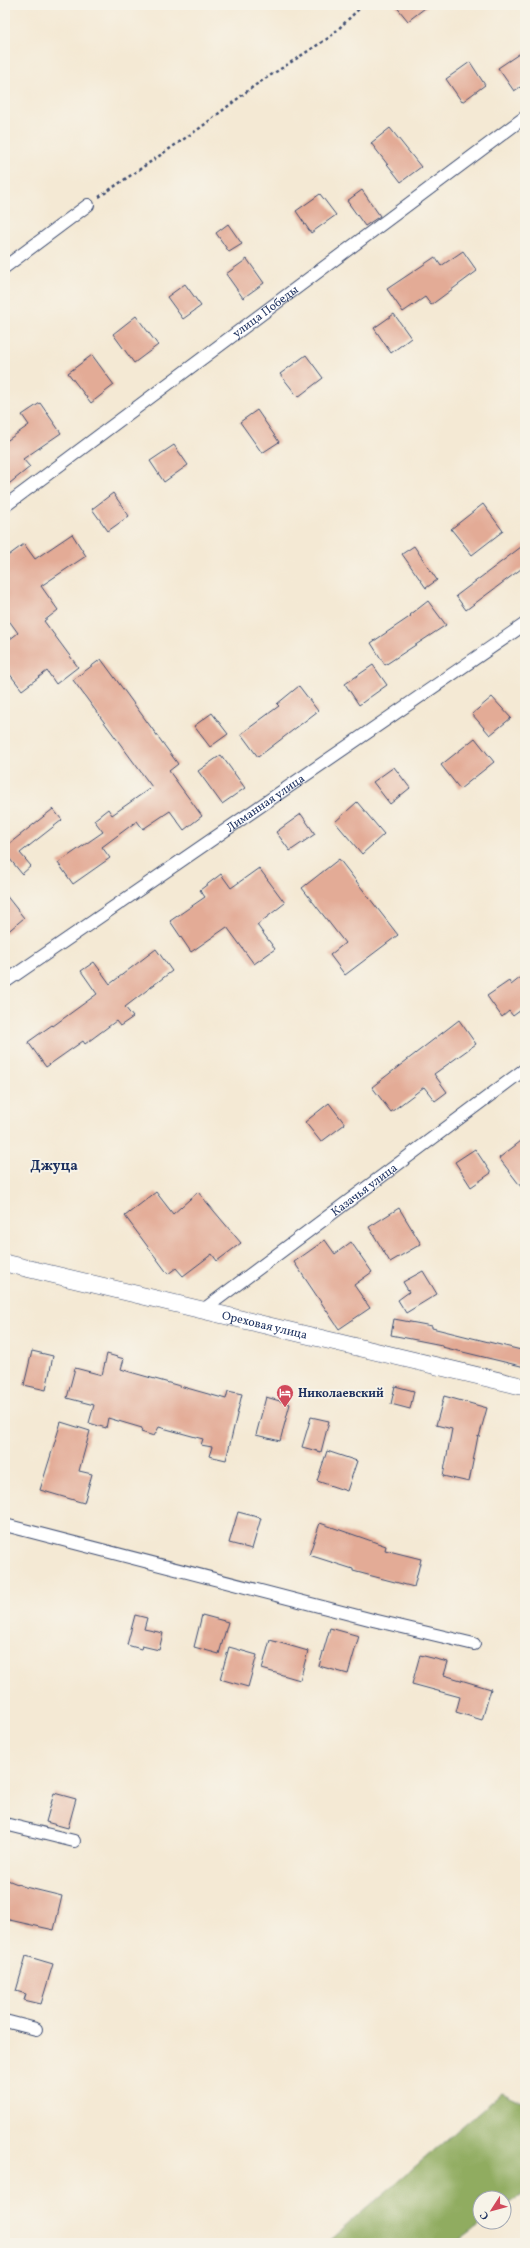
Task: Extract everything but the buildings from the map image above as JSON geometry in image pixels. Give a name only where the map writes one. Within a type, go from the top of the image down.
[{"type":"main road","name":"Ореховая улица","points":[[5,1263],[525,1388]]},
{"type":"street","name":"улица Победы","points":[[5,506],[525,117]]},
{"type":"street","points":[[5,267],[88,205]]},
{"type":"street","name":"Лиманная улица","points":[[5,982],[525,624]]},
{"type":"street","name":"Казачья улица","points":[[203,1310],[525,1069]]},
{"type":"street","points":[[5,1525],[372,1620],[474,1644]]},
{"type":"street","points":[[5,1824],[74,1841]]},
{"type":"street","points":[[5,2021],[36,2029]]},
{"type":"path","points":[[88,205],[200,128],[254,86],[330,37],[363,5]]},
{"type":"green space","points":[[502,2092],[525,2103],[525,2193],[512,2202],[512,2190],[472,2190],[472,2230],[474,2230],[456,2243],[326,2243]]},
{"type":"place","name":"Николаевский","points":[[285,1408]]},
{"type":"district","name":"Джуца","points":[[54,1165]]}]
